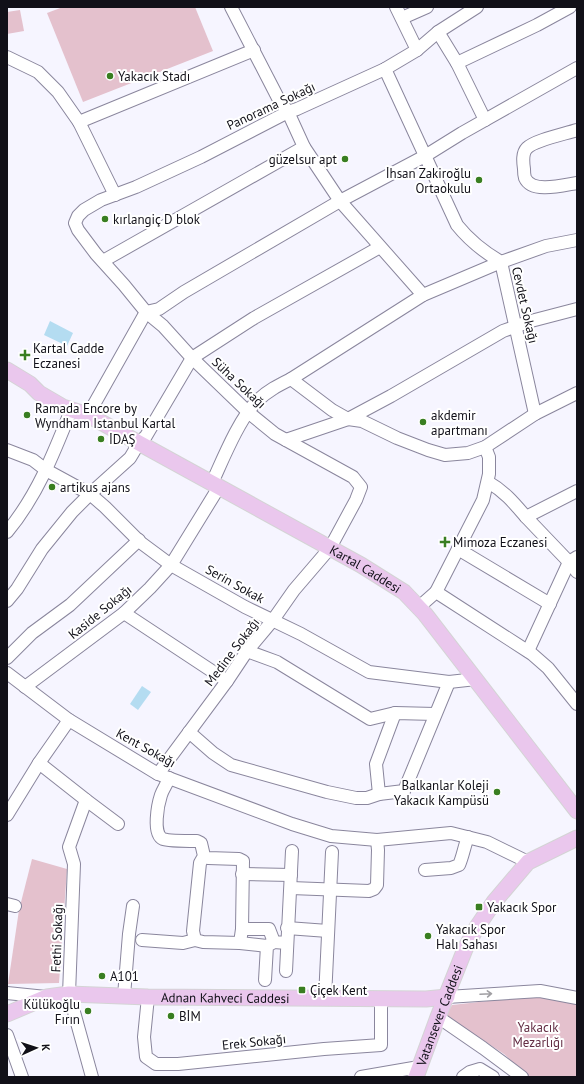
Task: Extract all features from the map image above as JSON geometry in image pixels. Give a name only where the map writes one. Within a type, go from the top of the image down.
[{"type":"main road","name":"Kartal Caddesi","points":[[7,370],[30,384],[43,388],[66,399],[80,412],[361,565],[404,592],[426,614],[577,811]]},
{"type":"main road","name":"Vatansever Caddesi","points":[[418,1072],[465,949],[477,927],[494,902],[528,862],[577,838]]},
{"type":"main road","name":"Adnan Kahveci Caddesi","points":[[7,1014],[47,997],[69,994],[148,997],[381,999],[426,999],[447,996]]},
{"type":"street","points":[[231,7],[278,98],[288,112],[304,147],[340,201],[423,295]]},
{"type":"street","points":[[417,50],[399,12],[426,7]]},
{"type":"street","name":"Panorama Sokağı","points":[[75,222],[84,210],[100,200],[136,187],[288,112],[385,69],[417,50],[438,32],[477,7]]},
{"type":"street","points":[[457,63],[538,26],[570,7]]},
{"type":"street","points":[[438,32],[457,63],[485,120]]},
{"type":"street","points":[[79,122],[254,50]]},
{"type":"street","points":[[7,57],[38,72],[58,92],[79,122],[115,195]]},
{"type":"street","points":[[7,532],[33,496],[46,470],[80,412],[146,312],[159,309],[184,292],[340,201],[425,156],[577,68]]},
{"type":"street","name":"Cevdet Sokağı","points":[[385,69],[457,225],[463,233],[478,246],[501,262],[535,414]]},
{"type":"street","points":[[577,130],[527,147],[524,154],[523,166],[525,178],[529,184],[538,187],[554,187],[577,183]]},
{"type":"street","points":[[103,261],[304,147]]},
{"type":"street","name":"Süha Sokağı","points":[[75,222],[78,230],[146,312],[163,326],[192,358],[248,412],[275,434],[353,477],[361,487],[356,500],[330,548]]},
{"type":"street","name":"Kaside Sokağı","points":[[25,687],[124,614],[171,565],[215,485],[244,417],[257,401],[269,391],[291,379],[423,295],[501,262],[546,246],[577,240]]},
{"type":"street","points":[[7,601],[17,589],[42,549],[72,512],[130,458],[139,443],[146,436],[192,358],[254,318],[380,247]]},
{"type":"street","points":[[286,440],[348,419],[398,392],[503,331],[515,326],[577,309]]},
{"type":"street","points":[[291,379],[332,410],[348,419],[362,421],[397,438],[445,455],[468,453],[485,447],[535,414],[577,393]]},
{"type":"street","points":[[419,607],[436,592],[483,500],[489,474],[489,457],[485,447]]},
{"type":"street","name":"Serin Sokak","points":[[7,450],[33,460],[46,470],[90,494],[106,507],[139,540],[171,565],[245,607],[301,634],[369,672],[449,682],[476,679]]},
{"type":"street","points":[[488,482],[510,498],[526,517],[573,559],[577,572]]},
{"type":"street","points":[[526,517],[577,491]]},
{"type":"street","points":[[7,658],[32,633],[70,605],[139,540]]},
{"type":"street","name":"Medine Sokağı","points":[[204,856],[201,843],[198,841],[164,839],[159,836],[157,827],[158,810],[163,776],[189,732],[227,681],[247,651],[273,620],[294,590],[330,548]]},
{"type":"street","points":[[458,549],[550,604]]},
{"type":"street","points":[[528,651],[573,559]]},
{"type":"street","points":[[436,592],[528,651],[548,668],[577,704]]},
{"type":"street","points":[[124,614],[227,681]]},
{"type":"street","points":[[247,651],[277,662],[370,719],[395,713],[435,714]]},
{"type":"street","name":"Kent Sokağı","points":[[8,676],[69,720],[163,776],[292,824],[331,836],[377,840],[451,832],[487,842],[528,862]]},
{"type":"street","points":[[189,732],[213,753],[231,765],[327,792],[356,798],[367,798],[379,794],[404,791],[449,682]]},
{"type":"street","points":[[379,794],[376,764],[395,713]]},
{"type":"street","points":[[7,815],[39,763],[69,720]]},
{"type":"street","points":[[39,763],[118,824]]},
{"type":"street","name":"Fethi Sokağı","points":[[86,800],[69,847],[74,864],[69,994],[92,1077]]},
{"type":"street","points":[[425,870],[451,868],[459,865],[464,855],[468,837]]},
{"type":"street","points":[[291,888],[369,891],[374,889],[377,885],[377,840]]},
{"type":"street","points":[[286,971],[292,851]]},
{"type":"street","points":[[325,998],[332,852]]},
{"type":"street","points":[[195,940],[193,931],[200,863],[204,856],[208,858],[243,860],[242,929],[240,943]]},
{"type":"street","points":[[242,874],[291,875]]},
{"type":"street","points":[[124,996],[133,906]]},
{"type":"street","points":[[287,928],[328,931]]},
{"type":"street","points":[[242,929],[269,929],[271,944],[265,980]]},
{"type":"street","points":[[142,940],[183,943],[195,940],[202,942],[287,943]]},
{"type":"street","points":[[447,996],[540,991],[577,998]]},
{"type":"street","points":[[7,993],[47,997]]},
{"type":"street","name":"Erek Sokağı","points":[[148,997],[144,1037],[145,1051],[146,1057],[156,1064],[178,1064],[324,1049],[380,1045],[381,999]]},
{"type":"street","points":[[438,1017],[522,1077]]},
{"type":"street","points":[[7,1034],[22,1077]]},
{"type":"street","points":[[463,1077],[470,1072],[480,1069],[493,1077]]},
{"type":"street","points":[[361,1077],[418,1072]]},
{"type":"green space","name":"Yakacık Stadı","points":[[63,7],[195,7],[213,51],[83,102],[47,13]]},
{"type":"green space","points":[[20,10],[24,31],[7,34],[7,12]]},
{"type":"green space","points":[[32,859],[67,869],[59,983],[8,984],[19,910]]},
{"type":"green space","name":"Yakacık Mezarlığı","points":[[531,996],[577,1004],[577,1077],[529,1077],[504,1054],[446,1016],[452,1005]]},
{"type":"water","points":[[50,321],[73,333],[67,346],[44,335]]},
{"type":"water","points":[[142,686],[151,692],[138,710],[130,704]]},
{"type":"place","name":"Yakacık Stadı","points":[[110,76]]},
{"type":"place","name":"güzelsur apt","points":[[345,159]]},
{"type":"place","name":"İhsan Zakiroğlu Ortaokulu","points":[[479,180]]},
{"type":"place","name":"kırlangiç D blok","points":[[105,219]]},
{"type":"place","name":"Kartal Cadde Eczanesi","points":[[25,355]]},
{"type":"place","name":"Ramada Encore by Wyndham Istanbul Kartal","points":[[27,415]]},
{"type":"place","name":"akdemir apartmanı","points":[[423,422]]},
{"type":"place","name":"İDAŞ","points":[[101,439]]},
{"type":"place","name":"artikus ajans","points":[[52,487]]},
{"type":"place","name":"Mimoza Eczanesi","points":[[445,542]]},
{"type":"place","name":"Balkanlar Koleji Yakacık Kampüsü","points":[[497,792]]},
{"type":"place","name":"Yakacık Spor","points":[[479,907]]},
{"type":"place","name":"Yakacık Spor Halı Sahası","points":[[428,936]]},
{"type":"place","name":"A101","points":[[102,976]]},
{"type":"place","name":"Çi̇çek Kent","points":[[302,990]]},
{"type":"place","name":"Külükoğlu Fırın","points":[[88,1011]]},
{"type":"place","name":"BİM","points":[[171,1016]]}]
